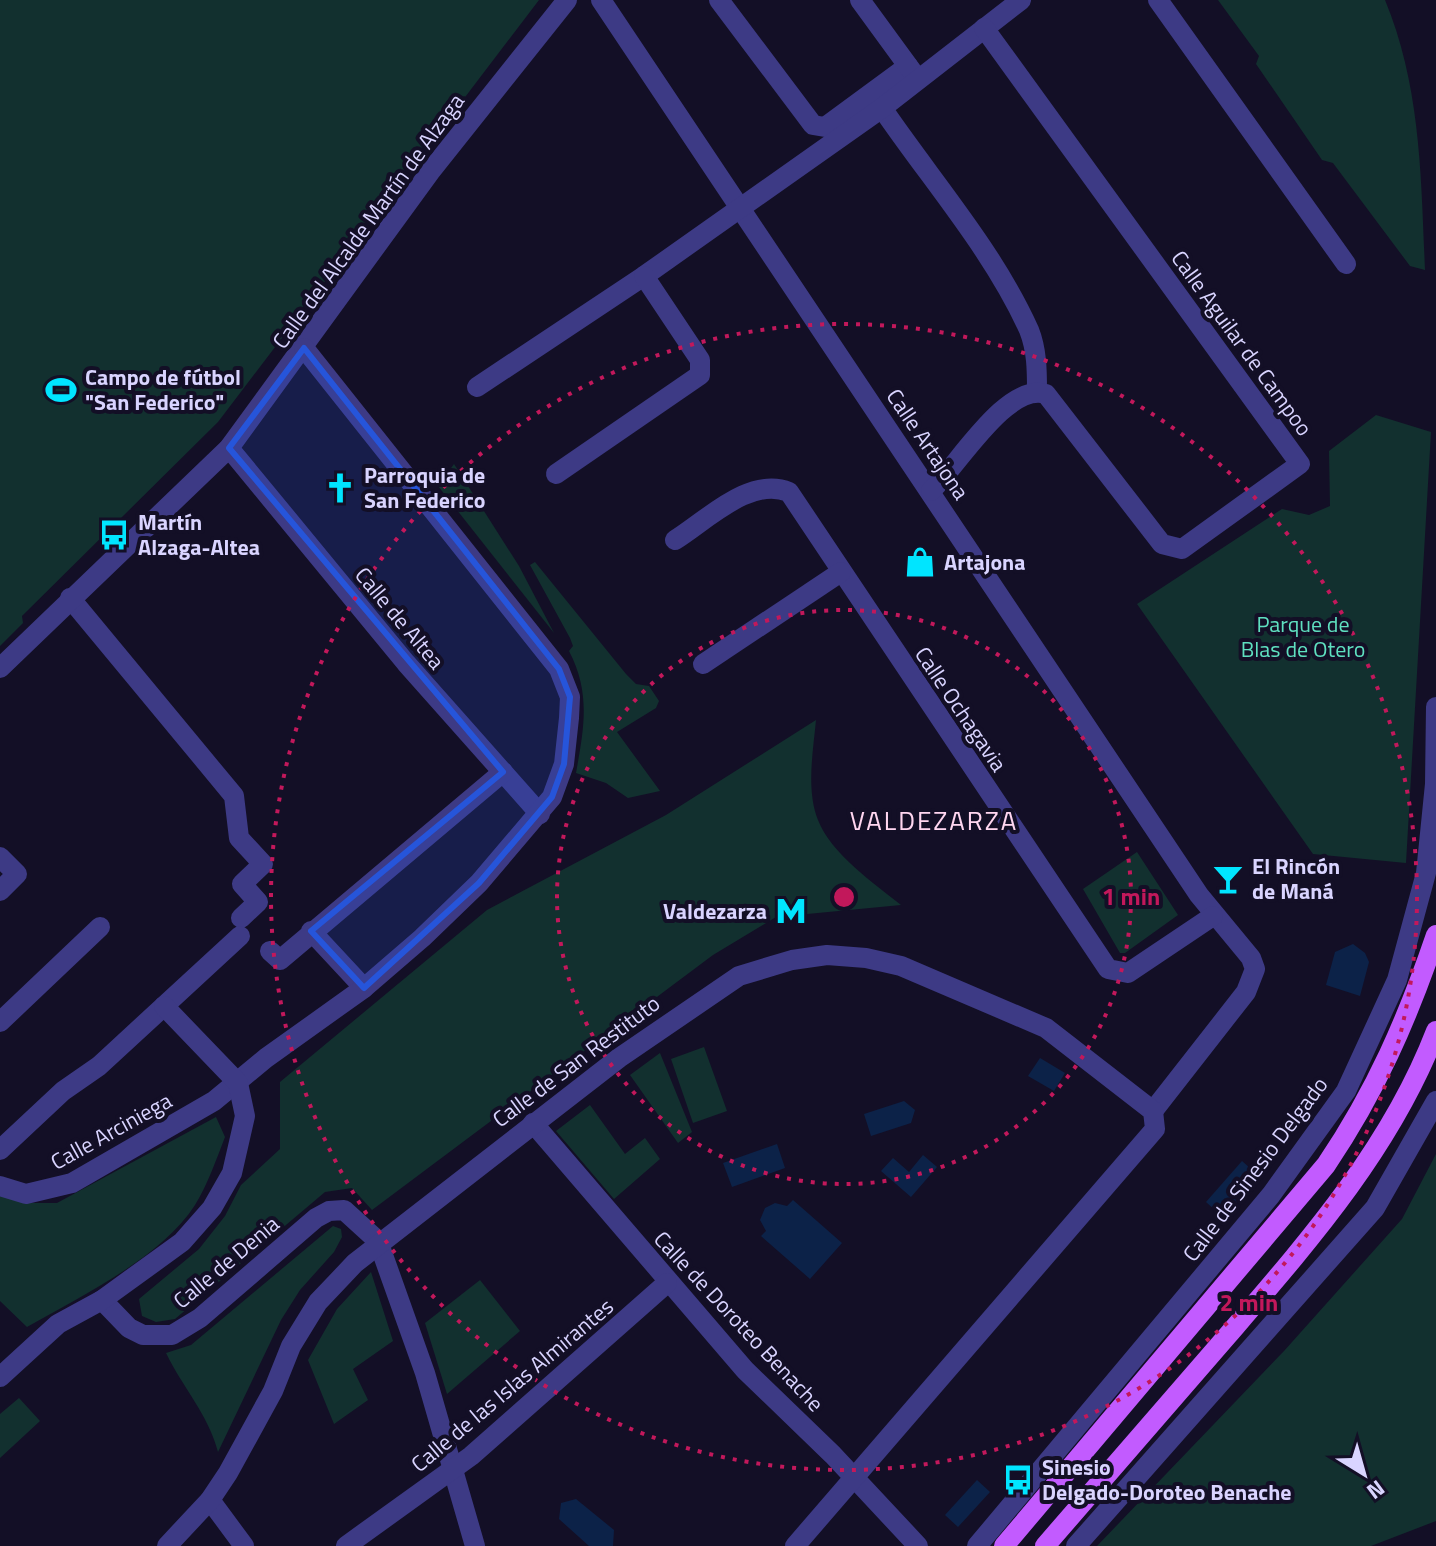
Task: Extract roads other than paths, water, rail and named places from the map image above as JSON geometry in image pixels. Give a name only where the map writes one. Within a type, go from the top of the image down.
[{"type":"main road","name":"Calle de Sinesio Delgado","points":[[1004,1546],[1326,1165],[1360,1115],[1395,1047],[1436,935]]},
{"type":"main road","points":[[1045,1546],[1323,1225],[1383,1139],[1424,1062],[1436,1031]]},
{"type":"street","name":"Calle del Alcalde Martín de Alzaga","points":[[0,668],[229,448],[430,172],[567,0]]},
{"type":"street","name":"Calle Artajona","points":[[601,0],[1213,916]]},
{"type":"street","points":[[719,0],[813,125],[825,127],[984,28],[1021,0]]},
{"type":"street","points":[[860,0],[913,73]]},
{"type":"street","points":[[1158,0],[1346,264]]},
{"type":"street","name":"Calle Aguilar de Campoo","points":[[984,28],[1300,464],[1182,549],[1162,544],[1046,394],[1037,391]]},
{"type":"street","points":[[477,387],[644,276],[882,108],[913,73]]},
{"type":"street","points":[[882,108],[944,193],[1030,332],[1037,362],[1037,391],[1025,393],[990,420],[960,462],[931,491]]},
{"type":"street","points":[[556,474],[700,375],[700,360],[644,276]]},
{"type":"street","name":"Calle Arciniega","points":[[0,1186],[26,1194],[72,1183],[238,1083],[266,1058],[364,988],[479,883],[540,814],[552,797],[564,764],[570,697],[559,669],[304,348]]},
{"type":"street","name":"Calle de Altea","points":[[229,448],[400,656],[540,814]]},
{"type":"street","name":"Calle Ochagavia","points":[[675,540],[754,489],[774,486],[789,492],[1108,969],[1128,973],[1213,916]]},
{"type":"street","points":[[703,664],[841,572]]},
{"type":"street","name":"Calle Arciniega","points":[[0,1150],[63,1091],[99,1066],[222,952],[258,902],[242,884],[263,864],[239,838],[234,796],[70,598]]},
{"type":"street","name":"Calle de Sinesio Delgado","points":[[977,1546],[1271,1195],[1346,1091],[1397,980],[1426,873],[1435,784],[1436,707]]},
{"type":"street","points":[[270,951],[280,960],[503,772]]},
{"type":"street","points":[[0,857],[17,874],[0,891]]},
{"type":"street","points":[[795,1546],[1155,1129],[1153,1111],[1253,980],[1255,969],[1251,958],[1213,916]]},
{"type":"street","points":[[0,1022],[100,927]]},
{"type":"street","points":[[311,931],[364,988]]},
{"type":"street","name":"Calle de San Restituto","points":[[167,1546],[210,1500],[246,1445],[291,1346],[318,1302],[378,1241],[533,1123],[730,981],[774,964],[827,955],[866,958],[901,966],[1013,1011],[1074,1048],[1153,1111]]},
{"type":"street","points":[[0,1377],[58,1324],[102,1300],[170,1252],[212,1208],[236,1160],[245,1116],[238,1083],[164,1006]]},
{"type":"street","points":[[1076,1546],[1375,1208],[1436,1101]]},
{"type":"street","name":"Calle de Doroteo Benache","points":[[533,1123],[667,1283],[745,1370],[853,1476],[918,1546]]},
{"type":"street","name":"Calle de Denia","points":[[102,1300],[129,1328],[143,1335],[172,1335],[200,1318],[316,1218],[329,1211],[348,1213],[378,1241]]},
{"type":"street","points":[[378,1241],[425,1373],[475,1546]]},
{"type":"street","name":"Calle de las Islas Almirantes","points":[[346,1546],[453,1470],[667,1283]]},
{"type":"street","points":[[210,1500],[244,1546]]},
{"type":"water","points":[[1353,944],[1365,953],[1369,962],[1360,996],[1326,985],[1335,952]]},
{"type":"water","points":[[1040,1058],[1065,1073],[1054,1091],[1028,1076]]},
{"type":"water","points":[[904,1101],[915,1110],[911,1123],[871,1136],[864,1114]]},
{"type":"water","points":[[777,1144],[785,1168],[732,1187],[723,1163]]},
{"type":"water","points":[[923,1155],[937,1167],[911,1197],[881,1171],[893,1158],[909,1172]]},
{"type":"water","points":[[1242,1161],[1260,1177],[1224,1218],[1206,1202]]},
{"type":"water","points":[[793,1200],[842,1243],[810,1279],[761,1236],[766,1231],[760,1220],[765,1208],[775,1203],[787,1206]]},
{"type":"water","points":[[977,1480],[990,1492],[958,1527],[945,1515]]},
{"type":"water","points":[[576,1499],[614,1530],[613,1546],[589,1546],[559,1519],[561,1503]]},
{"type":"place","name":"Campo de fútbol \"San Federico\"","points":[[61,390]]},
{"type":"place","name":"Parroquia de San Federico","points":[[340,488]]},
{"type":"place","name":"Martín Alzaga-Altea","points":[[114,535]]},
{"type":"place","name":"Artajona","points":[[920,562]]},
{"type":"place","name":"El Rincón de Maná","points":[[1228,879]]},
{"type":"place","name":"Valdezarza","points":[[791,911]]},
{"type":"place","name":"Sinesio Delgado-Doroteo Benache","points":[[1018,1480]]},
{"type":"district","name":"VALDEZARZA","points":[[934,821]]},
{"type":"park label","name":"Parque de Blas de Otero","points":[[1303,636]]}]
